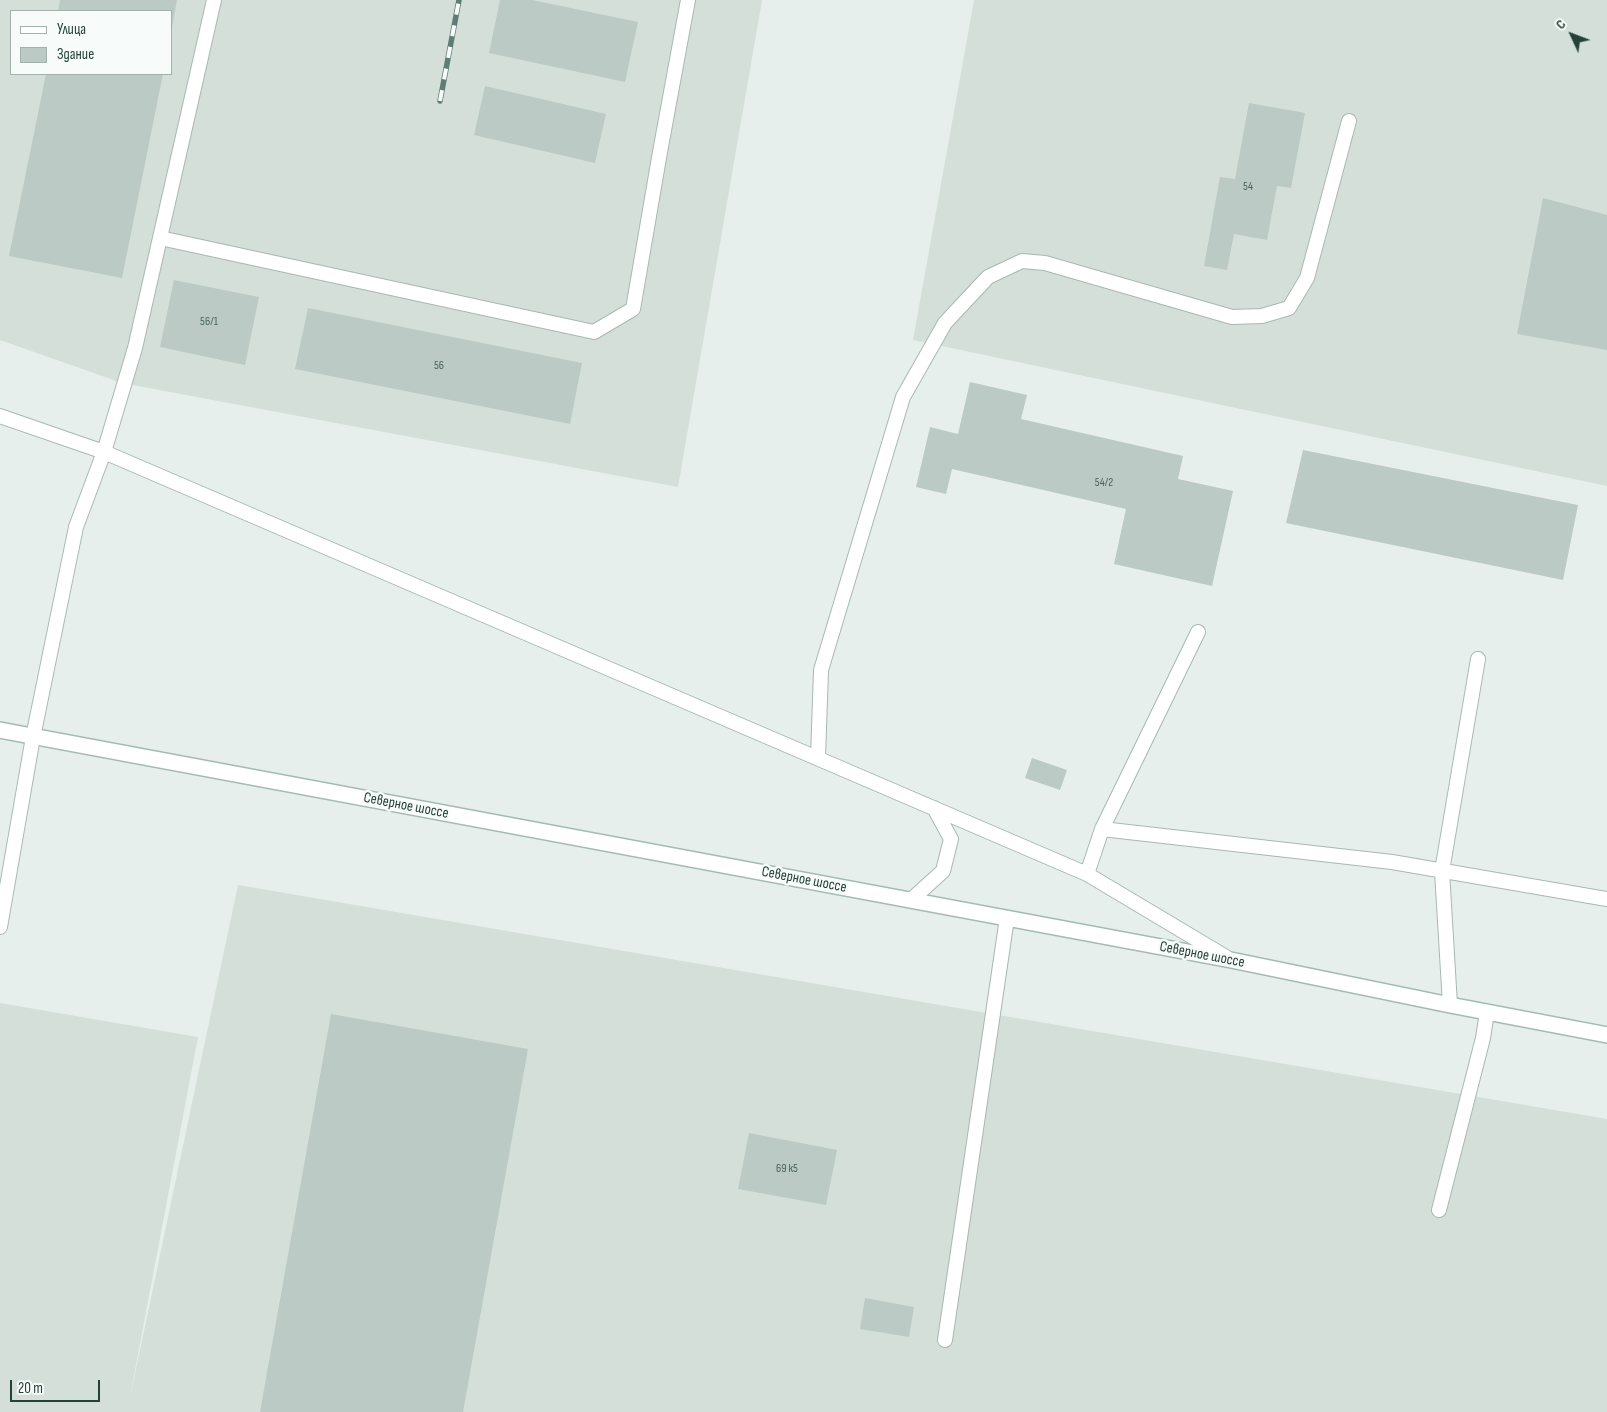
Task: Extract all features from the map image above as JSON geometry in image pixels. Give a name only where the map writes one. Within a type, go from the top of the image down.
[{"type":"main road","name":"Северное шоссе","points":[[0,730],[1231,960],[1607,1035]]},
{"type":"lane","points":[[0,927],[33,737],[76,527],[104,452],[135,348],[214,0]]},
{"type":"lane","points":[[160,238],[594,332],[633,309],[688,0]]},
{"type":"lane","points":[[818,758],[821,670],[903,397],[946,323],[988,277],[1022,261],[1045,263],[1232,317],[1262,316],[1289,308],[1307,278],[1349,121]]},
{"type":"lane","points":[[0,416],[104,452],[1087,874],[1231,960]]},
{"type":"lane","points":[[1087,874],[1102,829],[1198,632]]},
{"type":"lane","points":[[1450,1005],[1442,871],[1478,659]]},
{"type":"lane","points":[[911,900],[943,871],[950,840],[934,808]]},
{"type":"lane","points":[[1102,829],[1392,862],[1607,900]]},
{"type":"lane","points":[[945,1340],[1007,918]]},
{"type":"lane","points":[[1439,1210],[1483,1038],[1487,1012]]},
{"type":"shaded area","points":[[0,0],[762,0],[678,487],[122,383],[0,340]]},
{"type":"shaded area","points":[[974,0],[1607,0],[1607,486],[913,340]]},
{"type":"shaded area","points":[[238,885],[1607,1119],[1607,1412],[0,1412],[0,1003],[198,1037],[129,1402]]},
{"type":"building","points":[[60,0],[177,0],[172,27],[172,10],[58,10]]},
{"type":"building","points":[[500,0],[532,0],[638,22],[625,82],[489,53]]},
{"type":"building","points":[[46,75],[163,75],[122,278],[9,256]]},
{"type":"building","points":[[485,86],[606,114],[595,163],[474,135]]},
{"type":"building","points":[[1249,103],[1305,113],[1291,188],[1277,186],[1267,240],[1234,234],[1227,270],[1204,266],[1220,177],[1235,179]]},
{"type":"building","points":[[1543,198],[1607,215],[1607,350],[1517,334]]},
{"type":"building","points":[[174,280],[259,297],[245,365],[160,347]]},
{"type":"building","points":[[308,308],[582,363],[570,424],[295,369]]},
{"type":"building","points":[[970,382],[1027,395],[1021,419],[1183,456],[1178,479],[1233,491],[1212,586],[1114,564],[1126,509],[952,469],[946,494],[916,487],[930,427],[958,434]]},
{"type":"building","points":[[1303,450],[1578,505],[1563,580],[1286,523]]},
{"type":"building","points":[[1032,758],[1067,770],[1060,790],[1025,778]]},
{"type":"building","points":[[331,1014],[528,1049],[463,1412],[260,1412]]},
{"type":"building","points":[[749,1133],[837,1150],[826,1205],[738,1189]]},
{"type":"building","points":[[865,1298],[914,1307],[909,1337],[860,1329]]},
{"type":"railway","points":[[440,101],[459,0]]}]
